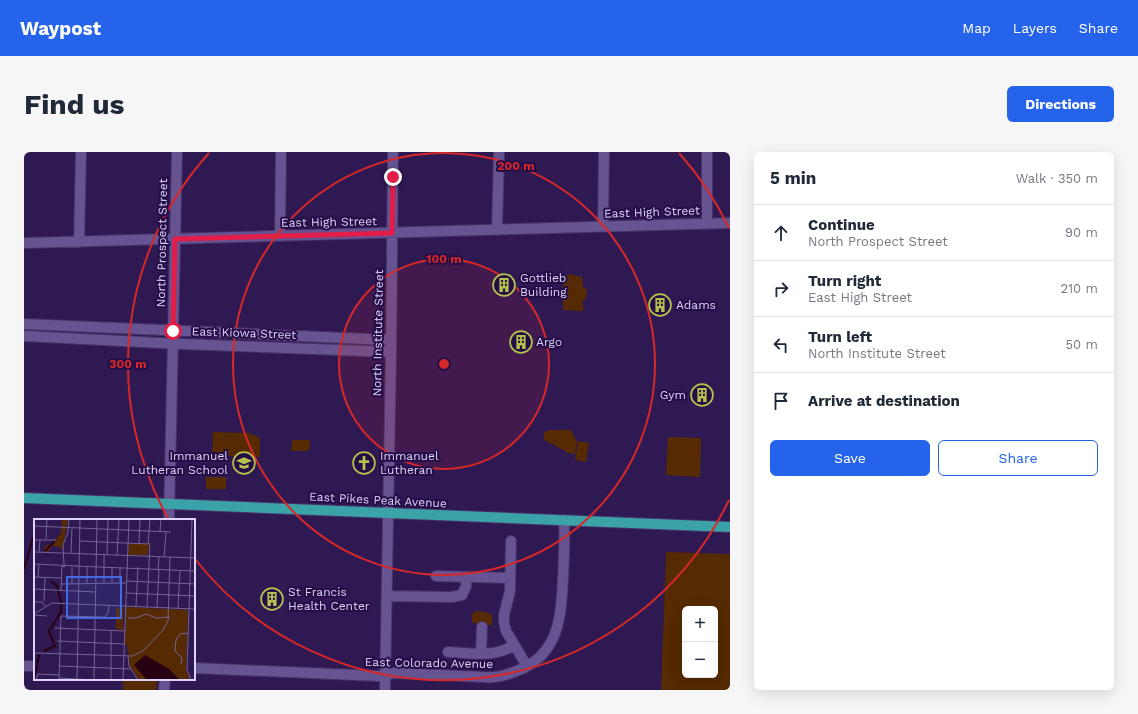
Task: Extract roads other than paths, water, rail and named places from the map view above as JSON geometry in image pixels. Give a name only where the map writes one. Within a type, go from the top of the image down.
[{"type":"main road","name":"East Pikes Peak Avenue","points":[[24,498],[730,527]]},
{"type":"street","points":[[79,242],[81,152]]},
{"type":"street","name":"North Prospect Street","points":[[169,519],[177,152]]},
{"type":"street","points":[[280,235],[281,152]]},
{"type":"street","name":"North Institute Street","points":[[385,690],[393,152]]},
{"type":"street","points":[[497,230],[499,152]]},
{"type":"street","points":[[603,227],[604,152]]},
{"type":"street","points":[[707,224],[708,152]]},
{"type":"street","name":"East High Street","points":[[24,243],[730,223]]},
{"type":"street","name":"East Kiowa Street","points":[[24,324],[391,340]]},
{"type":"street","name":"East Kiowa Street","points":[[24,336],[173,344],[391,352]]},
{"type":"street","name":"East Colorado Avenue","points":[[195,668],[379,676],[394,673],[493,677],[510,674],[541,657],[552,642],[558,625],[562,601],[564,520]]},
{"type":"street","points":[[511,541],[509,596],[504,615],[504,622],[506,631],[527,666]]},
{"type":"street","points":[[436,576],[510,578]]},
{"type":"street","points":[[387,596],[452,597],[462,595],[466,586],[466,577]]},
{"type":"street","points":[[481,653],[482,627]]},
{"type":"street","points":[[448,652],[494,653],[502,652],[514,645]]},
{"type":"street","points":[[164,690],[165,680]]},
{"type":"waterway","points":[[24,569],[34,534]]},
{"type":"place","name":"Gottlieb Building","points":[[504,285]]},
{"type":"place","name":"Adams","points":[[660,305]]},
{"type":"place","name":"Argo","points":[[521,342]]},
{"type":"place","name":"Gym","points":[[702,395]]},
{"type":"place","name":"Immanuel Lutheran School","points":[[244,463]]},
{"type":"place","name":"Immanuel Lutheran","points":[[364,463]]},
{"type":"place","name":"St Francis Health Center","points":[[272,599]]}]
